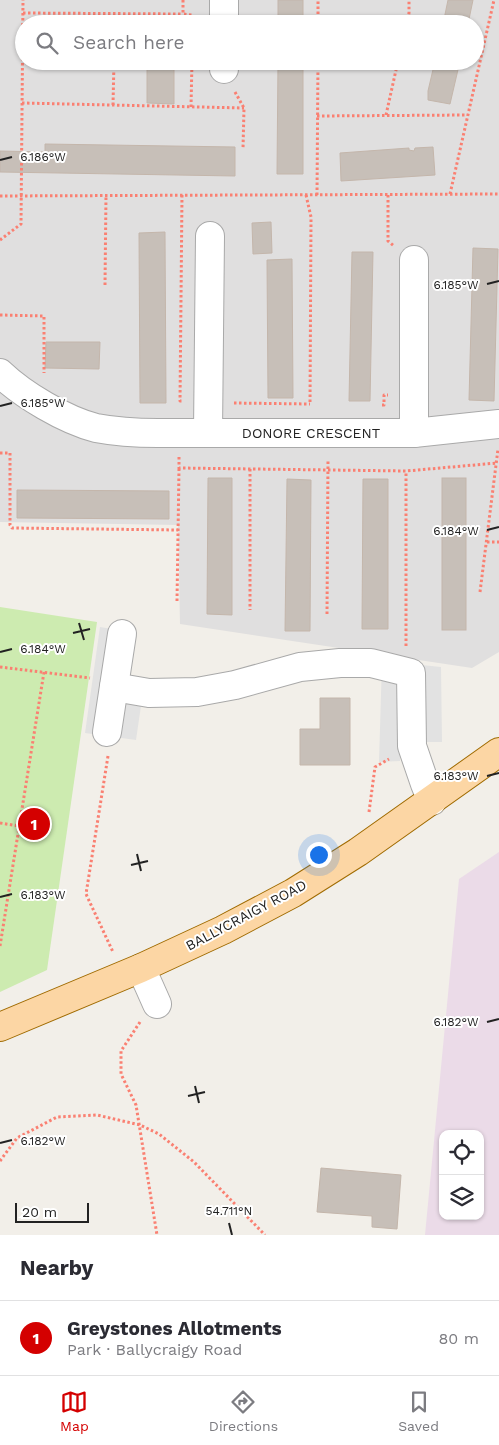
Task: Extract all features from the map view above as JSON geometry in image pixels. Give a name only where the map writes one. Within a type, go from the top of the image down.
[{"type":"main road","name":"BALLYCRAIGY ROAD","points":[[0,1027],[129,963],[223,930],[293,893],[358,852],[499,752]]},
{"type":"street","points":[[224,0],[224,15]]},
{"type":"street","points":[[208,433],[210,236]]},
{"type":"street","points":[[414,260],[414,433]]},
{"type":"street","name":"DONORE CRESCENT","points":[[0,373],[16,387],[63,415],[96,428],[139,433],[414,433],[499,424]]},
{"type":"street","points":[[107,732],[122,634]]},
{"type":"street","points":[[114,687],[149,693],[197,692],[235,685],[300,667],[340,663],[371,663],[411,673],[412,746],[432,801]]},
{"type":"street","points":[[129,963],[157,1004]]},
{"type":"path","points":[[23,0],[23,13],[192,15]]},
{"type":"path","points":[[182,14],[183,0]]},
{"type":"path","points":[[318,0],[318,15]]},
{"type":"path","points":[[409,15],[410,0]]},
{"type":"path","points":[[484,43],[494,0]]},
{"type":"path","points":[[0,240],[21,224],[22,70]]},
{"type":"path","points":[[113,105],[114,70]]},
{"type":"path","points":[[191,107],[192,70]]},
{"type":"path","points":[[226,70],[244,108],[242,149]]},
{"type":"path","points":[[317,195],[318,70]]},
{"type":"path","points":[[386,115],[396,70]]},
{"type":"path","points":[[450,194],[478,70]]},
{"type":"path","points":[[22,103],[244,108]]},
{"type":"path","points":[[317,116],[467,115]]},
{"type":"path","points":[[0,196],[499,194]]},
{"type":"path","points":[[105,285],[106,195]]},
{"type":"path","points":[[306,195],[311,217],[310,404]]},
{"type":"path","points":[[388,195],[388,241],[414,260]]},
{"type":"path","points":[[0,316],[44,316],[44,382],[35,399]]},
{"type":"path","points":[[375,405],[384,405],[384,395],[414,396]]},
{"type":"path","points":[[208,400],[234,403],[319,405]]},
{"type":"path","points":[[177,601],[179,433]]},
{"type":"path","points":[[0,452],[10,453],[10,525],[12,528],[178,530]]},
{"type":"path","points":[[179,468],[406,471],[497,463],[480,592]]},
{"type":"path","points":[[250,469],[250,610]]},
{"type":"path","points":[[327,614],[328,470]]},
{"type":"path","points":[[406,471],[406,652],[411,673]]},
{"type":"path","points":[[487,542],[499,542]]},
{"type":"path","points":[[0,666],[89,678]]},
{"type":"path","points":[[0,946],[44,672]]},
{"type":"path","points":[[107,732],[110,739],[86,894],[129,963]]},
{"type":"path","points":[[368,815],[375,767],[412,746]]},
{"type":"path","points":[[0,823],[19,826]]},
{"type":"path","points":[[157,1004],[147,1010],[121,1051],[121,1074],[136,1104],[157,1235]]},
{"type":"path","points":[[0,1161],[17,1138],[56,1117],[97,1115],[140,1125],[159,1134],[194,1162],[266,1235]]},
{"type":"shaded area","points":[[0,0],[499,0],[499,652],[472,668],[180,624],[178,525],[0,522]]},
{"type":"shaded area","points":[[100,627],[118,630],[108,693],[142,699],[136,740],[85,733]]},
{"type":"shaded area","points":[[382,661],[441,667],[442,742],[401,742],[400,761],[379,762]]},
{"type":"shaded area","points":[[499,852],[499,1235],[425,1235],[459,879]]},
{"type":"green space","points":[[0,607],[97,622],[47,970],[0,992]]},
{"type":"building","points":[[278,0],[303,0],[303,15],[278,15]]},
{"type":"building","points":[[448,0],[473,0],[470,15],[445,15]]},
{"type":"building","points":[[147,70],[174,70],[174,104],[147,103]]},
{"type":"building","points":[[278,70],[303,70],[303,174],[277,174]]},
{"type":"building","points":[[433,70],[458,70],[450,104],[428,100]]},
{"type":"building","points":[[45,144],[235,147],[235,176],[0,172],[0,151],[45,152]]},
{"type":"building","points":[[433,147],[435,175],[341,181],[340,153],[409,148],[409,150],[414,151],[415,148]]},
{"type":"building","points":[[271,222],[272,253],[253,254],[252,223]]},
{"type":"building","points":[[165,232],[166,403],[140,403],[139,233]]},
{"type":"building","points":[[473,248],[498,249],[494,401],[469,400]]},
{"type":"building","points":[[352,252],[373,252],[370,401],[349,401]]},
{"type":"building","points":[[292,259],[293,398],[268,398],[267,260]]},
{"type":"building","points":[[46,342],[100,342],[99,369],[45,368]]},
{"type":"building","points":[[208,478],[232,478],[232,615],[207,614]]},
{"type":"building","points":[[442,478],[466,478],[466,630],[442,630]]},
{"type":"building","points":[[287,479],[311,480],[310,631],[285,631]]},
{"type":"building","points":[[363,479],[388,479],[388,629],[362,629]]},
{"type":"building","points":[[17,490],[169,491],[169,519],[17,518]]},
{"type":"building","points":[[320,698],[350,698],[350,765],[300,765],[300,729],[320,729]]},
{"type":"building","points":[[321,1168],[401,1175],[397,1229],[372,1227],[372,1216],[317,1212]]},
{"type":"place","name":"Greystones Allotments","points":[[34,824]]}]
